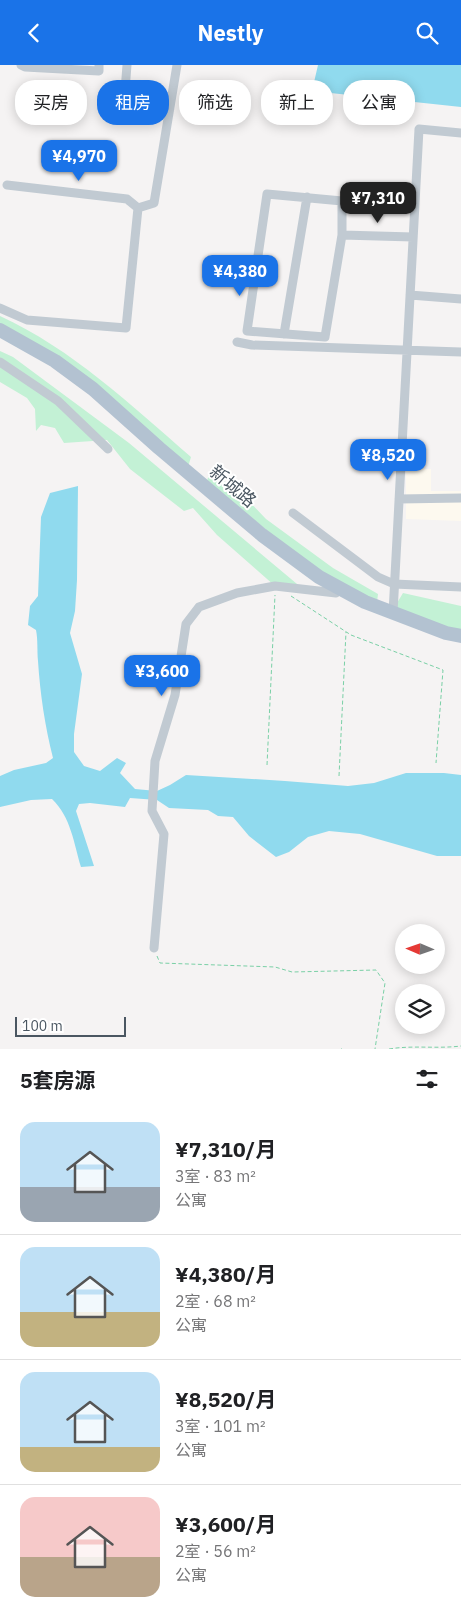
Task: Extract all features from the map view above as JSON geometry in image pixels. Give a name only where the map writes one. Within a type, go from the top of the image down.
[{"type":"main road","name":"新城路","points":[[0,330],[55,361],[93,389],[255,529],[319,577],[365,602],[446,633],[461,636]]},
{"type":"main road","name":"新城路","points":[[0,337],[52,366],[89,394],[155,453],[259,540],[316,582],[362,608],[445,639],[461,642]]},
{"type":"street","points":[[21,65],[25,67],[99,71],[99,65]]},
{"type":"street","points":[[126,80],[127,65]]},
{"type":"street","points":[[138,208],[154,203],[177,65]]},
{"type":"street","points":[[393,613],[419,129],[461,133]]},
{"type":"street","points":[[7,185],[127,199],[138,208]]},
{"type":"street","points":[[267,194],[342,201],[342,235],[325,337],[247,331],[267,194]]},
{"type":"street","points":[[284,334],[307,197]]},
{"type":"street","points":[[0,308],[27,320],[126,328],[138,208]]},
{"type":"street","points":[[342,235],[413,237]]},
{"type":"street","points":[[410,295],[461,299]]},
{"type":"street","points":[[238,342],[252,345],[461,352]]},
{"type":"street","points":[[0,362],[58,401],[108,449]]},
{"type":"street","points":[[399,499],[461,498]]},
{"type":"street","points":[[293,513],[378,577],[394,584],[461,587]]},
{"type":"street","points":[[154,948],[164,834],[152,811],[156,761],[175,695],[186,624],[200,607],[237,593],[275,587],[336,593]]},
{"type":"path","points":[[267,765],[275,587]]},
{"type":"path","points":[[291,597],[346,632],[443,670],[436,763]]},
{"type":"path","points":[[339,775],[346,632]]},
{"type":"path","points":[[154,948],[160,963],[275,967],[292,972],[376,970],[386,983],[375,1049]]},
{"type":"path","points":[[389,1049],[398,1047],[446,1048],[461,1046]]},
{"type":"shaded area","points":[[406,469],[431,469],[431,491],[461,491],[461,521],[406,519]]},
{"type":"green space","points":[[0,316],[52,345],[100,379],[191,457],[188,467],[0,325]]},
{"type":"green space","points":[[0,351],[13,357],[129,443],[303,589],[275,586],[217,535],[193,508],[184,511],[130,469],[107,440],[64,443],[55,428],[41,425],[36,431],[35,409],[27,398],[0,382]]},
{"type":"green space","points":[[210,471],[244,496],[266,519],[333,568],[378,594],[377,602],[315,570],[207,481]]},
{"type":"green space","points":[[403,593],[461,606],[461,632],[398,611],[397,603]]},
{"type":"water","points":[[318,65],[461,65],[461,107],[415,102],[415,80],[343,80],[343,94],[333,93],[333,80],[315,80]]},
{"type":"water","points":[[78,486],[77,580],[75,611],[70,633],[82,674],[74,734],[74,752],[84,766],[100,771],[117,758],[126,763],[120,773],[135,789],[157,791],[186,775],[348,786],[374,783],[406,773],[461,775],[461,856],[437,856],[360,834],[329,831],[308,837],[289,852],[276,857],[249,836],[233,817],[218,816],[208,810],[169,808],[157,800],[130,798],[125,807],[90,803],[79,804],[76,811],[94,866],[81,867],[68,822],[52,799],[31,800],[0,807],[0,776],[14,770],[46,763],[53,758],[42,698],[36,630],[28,625],[30,606],[38,596],[41,517],[50,493]]}]
